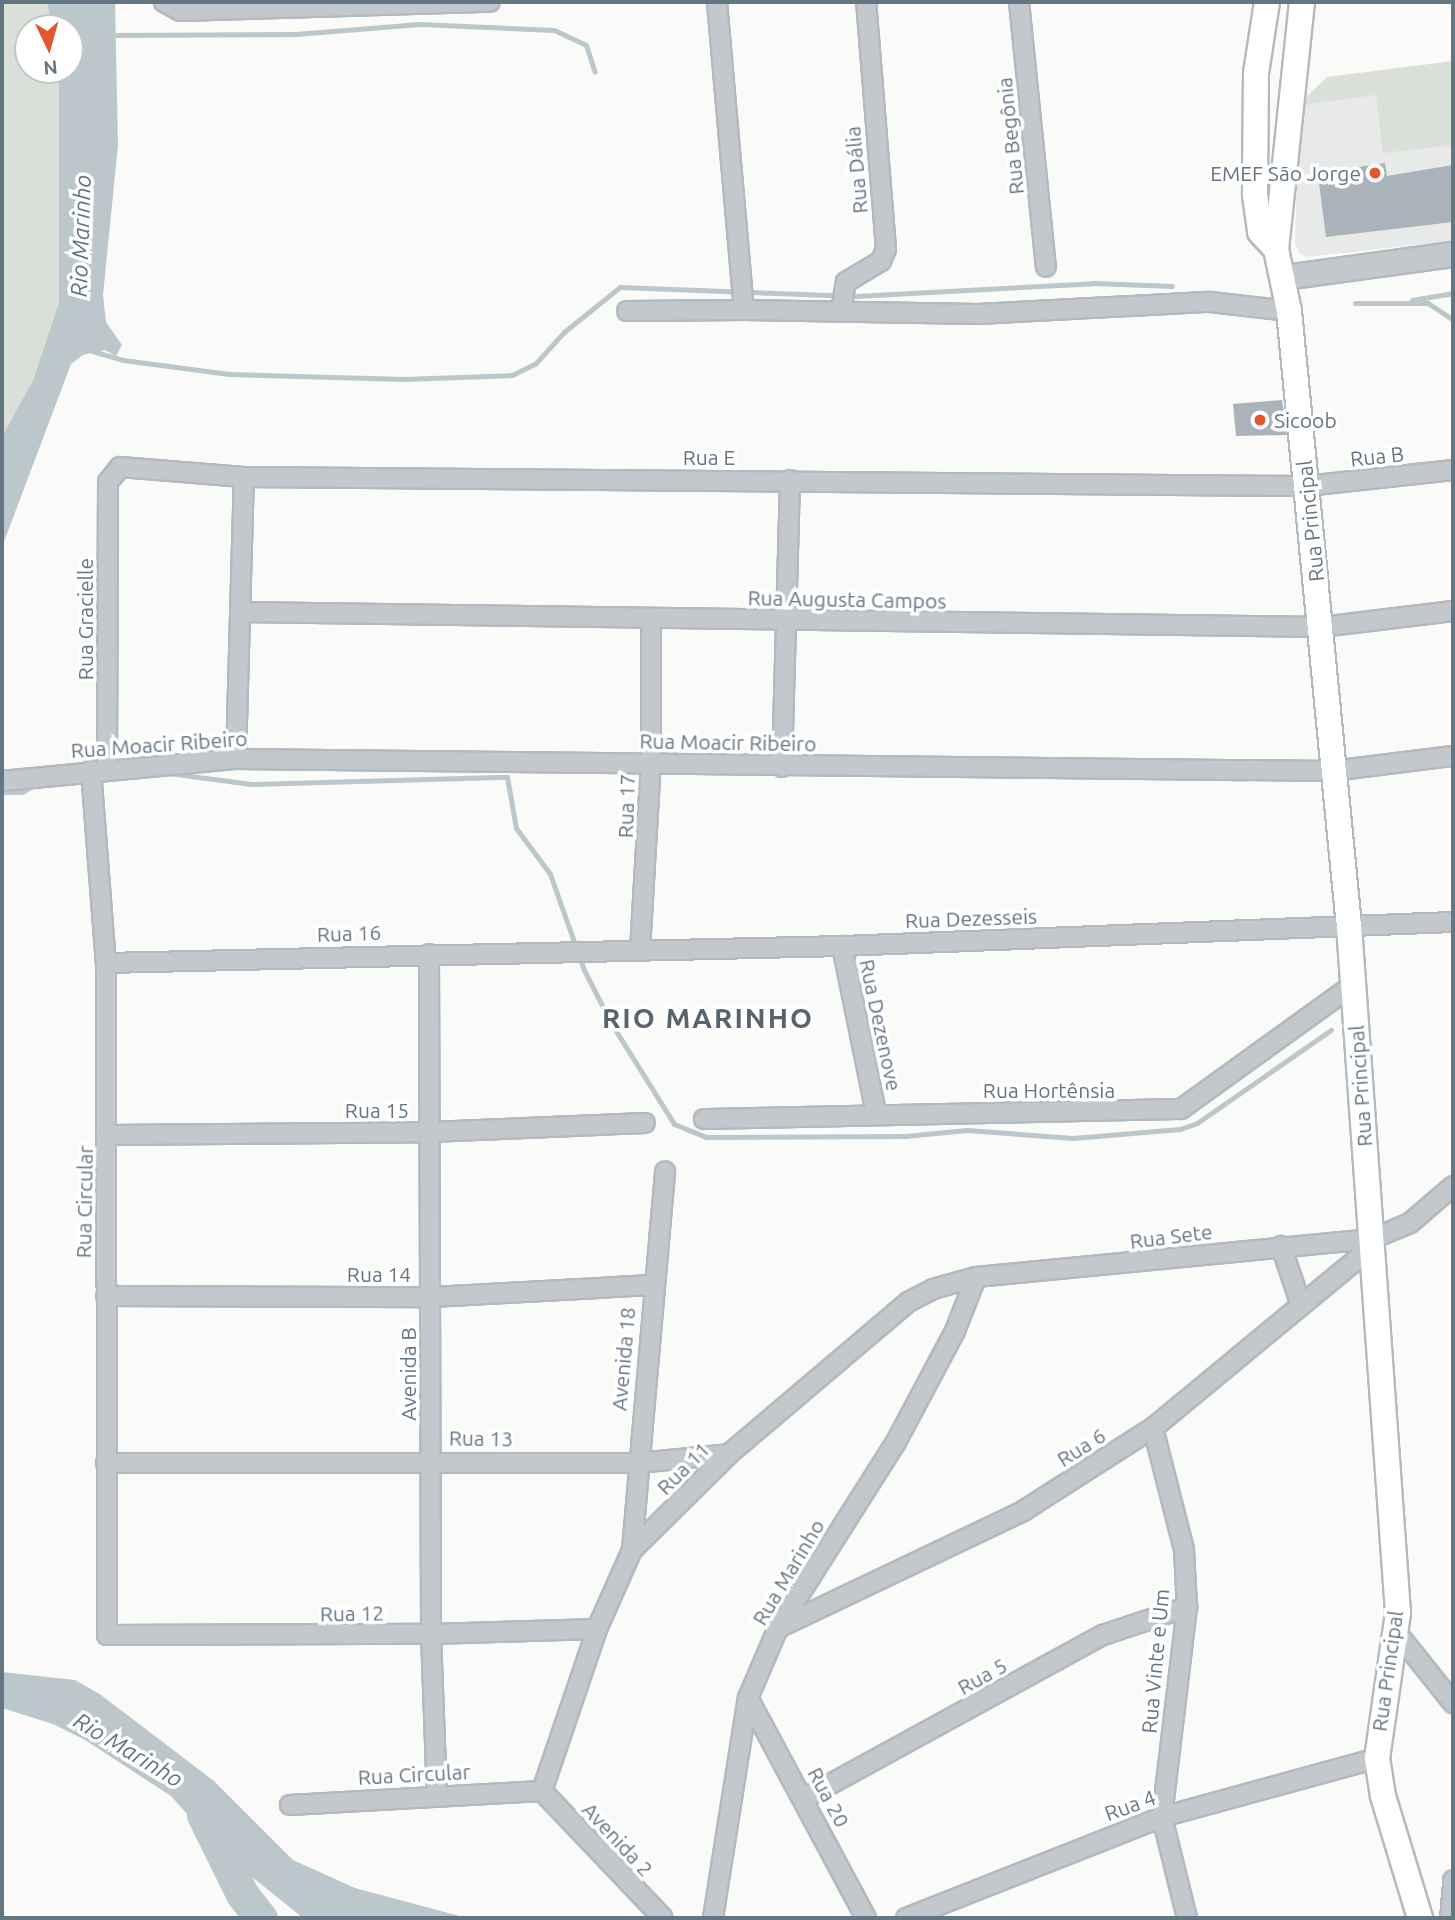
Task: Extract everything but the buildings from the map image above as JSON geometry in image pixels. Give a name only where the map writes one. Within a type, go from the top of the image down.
[{"type":"main road","name":"Rua Principal","points":[[1267,2],[1256,73],[1255,195],[1259,232],[1276,249]]},
{"type":"main road","name":"Rua Principal","points":[[1302,2],[1276,249],[1286,293],[1321,627],[1332,771],[1349,926],[1372,1243],[1397,1633],[1381,1705],[1377,1758],[1383,1796],[1420,1918]]},
{"type":"street","points":[[164,2],[180,11],[266,5],[490,2]]},
{"type":"street","points":[[717,2],[743,298]]},
{"type":"street","name":"Rua Dália","points":[[841,302],[850,278],[881,261],[886,249],[866,2]]},
{"type":"street","name":"Rua Begônia","points":[[1019,2],[1046,267]]},
{"type":"street","points":[[627,311],[743,298],[841,302],[978,314],[1210,302],[1286,293],[1453,254]]},
{"type":"street","name":"Rua E","points":[[113,470],[128,465],[244,477],[1306,486]]},
{"type":"street","name":"Rua Gracielle","points":[[95,777],[108,482],[113,470]]},
{"type":"street","name":"Rua B","points":[[1306,486],[1453,470]]},
{"type":"street","points":[[236,759],[244,477]]},
{"type":"street","points":[[782,767],[790,480]]},
{"type":"street","name":"Rua Augusta Campos","points":[[240,611],[650,620],[1321,627],[1453,611]]},
{"type":"street","name":"Rua 17","points":[[640,951],[651,763],[650,620]]},
{"type":"street","name":"Rua Moacir Ribeiro","points":[[2,781],[95,777],[236,759],[1332,771],[1453,756]]},
{"type":"street","name":"Rua Circular","points":[[95,777],[106,963],[107,1635]]},
{"type":"street","name":"Rua Dezesseis","points":[[594,954],[1453,922]]},
{"type":"street","name":"Rua Dezenove","points":[[842,946],[876,1113]]},
{"type":"street","name":"Rua 16","points":[[106,963],[429,954],[594,954]]},
{"type":"street","name":"Avenida B","points":[[429,954],[431,1634],[437,1795]]},
{"type":"street","name":"Rua Hortênsia","points":[[704,1119],[876,1113],[1157,1113],[1181,1109],[1353,985]]},
{"type":"street","name":"Rua 15","points":[[108,1135],[430,1132],[645,1123]]},
{"type":"street","name":"Avenida 18","points":[[632,1550],[652,1285],[665,1171]]},
{"type":"street","points":[[1372,1243],[1410,1223],[1453,1186]]},
{"type":"street","name":"Rua Sete","points":[[976,1277],[1281,1246],[1372,1243]]},
{"type":"street","name":"Rua 6","points":[[778,1628],[1023,1511],[1153,1428],[1372,1243]]},
{"type":"street","points":[[1281,1246],[1301,1305]]},
{"type":"street","name":"Rua 11","points":[[542,1791],[597,1629],[632,1550],[729,1454],[908,1302],[933,1289],[976,1277]]},
{"type":"street","name":"Rua Marinho","points":[[713,1918],[748,1698],[778,1628],[896,1442],[955,1331],[976,1277]]},
{"type":"street","name":"Rua 14","points":[[106,1296],[432,1297],[652,1285]]},
{"type":"street","name":"Rua Vinte e Um","points":[[1153,1428],[1173,1493],[1184,1550],[1187,1607],[1162,1817]]},
{"type":"street","name":"Rua 13","points":[[106,1463],[430,1460],[638,1462],[729,1454]]},
{"type":"street","name":"Rua 5","points":[[805,1798],[1103,1635],[1187,1607]]},
{"type":"street","name":"Rua 12","points":[[107,1635],[115,1639],[597,1629]]},
{"type":"street","points":[[1397,1633],[1453,1703]]},
{"type":"street","name":"Rua 20","points":[[748,1698],[805,1798],[866,1918]]},
{"type":"street","name":"Rua 4","points":[[906,1918],[1162,1817],[1377,1758]]},
{"type":"street","name":"Rua Circular","points":[[290,1805],[542,1791]]},
{"type":"street","name":"Avenida 2","points":[[542,1791],[663,1918]]},
{"type":"street","points":[[1162,1817],[1187,1918]]},
{"type":"street","points":[[1450,1918],[1453,1881]]},
{"type":"shaded area","points":[[2,2],[47,2],[49,14],[14,14],[14,84],[59,84],[59,302],[33,380],[2,437]]},
{"type":"shaded area","name":"EMEF São Jorge","points":[[1453,61],[1453,241],[1307,257],[1299,253],[1295,245],[1298,105]]},
{"type":"shaded area","points":[[1453,61],[1453,145],[1383,153],[1376,95],[1298,105],[1327,77]]},
{"type":"water","points":[[47,2],[115,2],[118,145],[103,295],[106,322],[122,345],[116,356],[105,350],[83,355],[71,364],[2,547],[2,437],[33,380],[59,302],[59,84],[84,84],[84,14],[49,14]]},
{"type":"water","points":[[2,1672],[75,1680],[101,1695],[214,1781],[293,1860],[355,1888],[467,1918],[303,1918],[221,1852],[171,1796],[85,1740],[53,1724],[2,1708]]},
{"type":"waterway","points":[[111,35],[296,34],[420,24],[554,30],[586,45],[595,72]]},
{"type":"waterway","points":[[92,351],[123,360],[229,374],[404,379],[512,375],[535,364],[564,332],[620,287],[856,296],[1094,283],[1172,286]]},
{"type":"waterway","points":[[1412,300],[1453,293]]},
{"type":"waterway","points":[[1355,303],[1428,303],[1453,320]]},
{"type":"waterway","points":[[168,773],[251,784],[507,777],[516,828],[550,874],[584,970],[611,1023],[674,1124],[706,1137],[905,1136],[967,1130],[1073,1138],[1180,1129],[1197,1123],[1331,1030]]},
{"type":"waterway","points":[[2,792],[22,792],[36,784]]},
{"type":"waterway","name":"Rio Marinho","points":[[203,1815],[242,1894],[261,1918]]},
{"type":"place","name":"EMEF São Jorge","points":[[1375,173]]},
{"type":"place","name":"Sicoob","points":[[1260,420]]},
{"type":"district","name":"RIO MARINHO","points":[[708,1018]]}]
